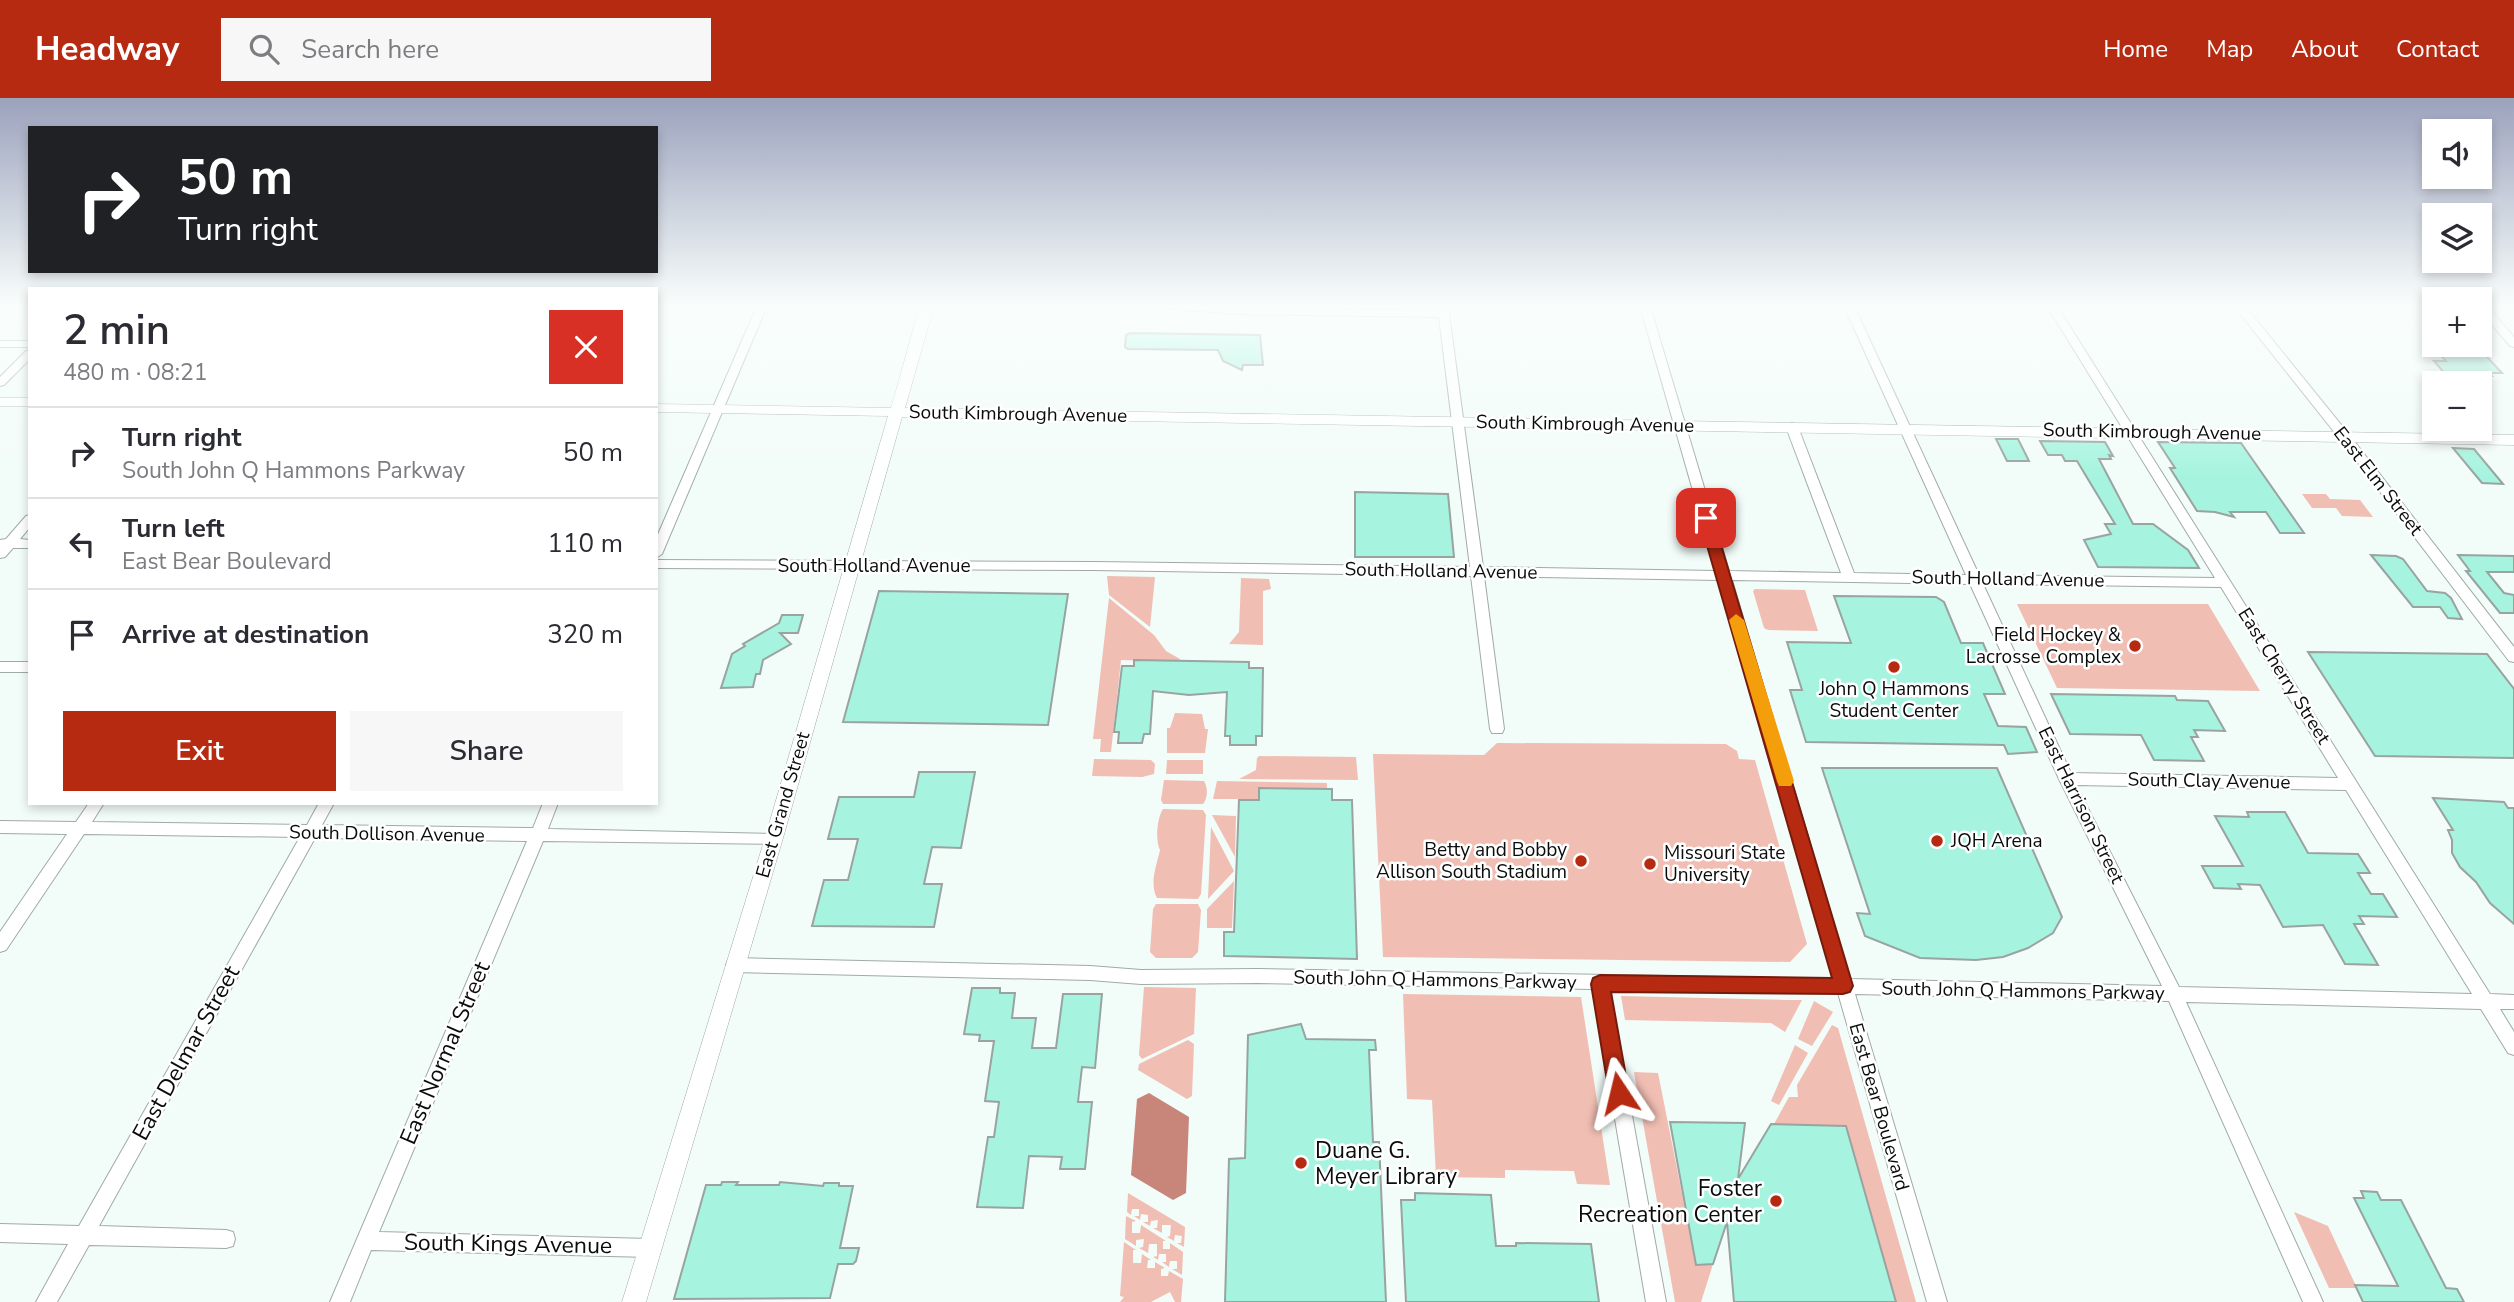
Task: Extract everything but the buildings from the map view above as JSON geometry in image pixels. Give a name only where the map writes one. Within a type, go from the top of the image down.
[{"type":"main road","name":"East Grand Street","points":[[635,1302],[774,838],[911,362]]},
{"type":"main road","points":[[0,402],[28,402]]},
{"type":"main road","name":"South Kimbrough Avenue","points":[[658,408],[2514,440]]},
{"type":"street","points":[[0,383],[21,362]]},
{"type":"street","points":[[658,549],[738,362]]},
{"type":"street","points":[[1450,362],[1497,729]]},
{"type":"street","name":"East Bear Boulevard","points":[[1662,362],[1937,1302]]},
{"type":"street","name":"East Harrison Street","points":[[1875,362],[2066,779],[2174,994],[2313,1302]]},
{"type":"street","name":"East Cherry Street","points":[[2087,362],[2514,1048]]},
{"type":"street","name":"East Elm Street","points":[[2284,362],[2514,657]]},
{"type":"street","points":[[1792,427],[1849,576]]},
{"type":"street","points":[[3,547],[28,521]]},
{"type":"street","points":[[3,547],[28,544]]},
{"type":"street","name":"South Holland Avenue","points":[[658,564],[1094,566],[2225,583]]},
{"type":"street","points":[[0,667],[28,667]]},
{"type":"street","name":"South Clay Avenue","points":[[2066,779],[2351,784]]},
{"type":"street","points":[[0,945],[96,805]]},
{"type":"street","name":"East Delmar Street","points":[[46,1302],[326,805]]},
{"type":"street","name":"East Normal Street","points":[[340,1302],[550,805]]},
{"type":"street","name":"South Dollison Avenue","points":[[0,827],[774,838]]},
{"type":"street","name":"South John Q Hammons Parkway","points":[[734,965],[1090,973],[1141,977],[1258,976],[1600,984],[1843,986],[2514,1002]]},
{"type":"street","points":[[1600,984],[1656,1302]]},
{"type":"street","points":[[0,1233],[226,1240]]},
{"type":"street","name":"South Kings Avenue","points":[[366,1241],[650,1248]]},
{"type":"shaded area","points":[[2302,494],[2326,494],[2330,499],[2360,500],[2373,517],[2342,516],[2336,508],[2312,508]]},
{"type":"shaded area","points":[[1107,576],[1155,577],[1150,627],[1109,595]]},
{"type":"shaded area","points":[[1241,578],[1269,579],[1271,589],[1263,591],[1263,645],[1229,644],[1239,632]]},
{"type":"shaded area","points":[[1805,590],[1818,631],[1764,628],[1753,591]]},
{"type":"shaded area","points":[[1109,598],[1154,635],[1166,651],[1180,659],[1179,662],[1121,660],[1111,752],[1100,752],[1101,739],[1093,739]]},
{"type":"shaded area","name":"Field Hockey & Lacrosse Complex","points":[[2017,604],[2208,604],[2260,691],[2057,688]]},
{"type":"shaded area","points":[[1175,713],[1202,714],[1205,729],[1208,729],[1205,753],[1167,753],[1167,728],[1170,728]]},
{"type":"shaded area","name":"Betty and Bobby Allison South Stadium","points":[[1497,743],[1726,744],[1737,751],[1739,759],[1755,760],[1807,944],[1790,962],[1383,957],[1373,754],[1484,755]]},
{"type":"shaded area","points":[[1259,756],[1356,757],[1358,780],[1239,779],[1256,770]]},
{"type":"shaded area","points":[[1094,759],[1151,760],[1155,764],[1154,774],[1142,777],[1092,776]]},
{"type":"shaded area","points":[[1167,760],[1203,760],[1203,774],[1166,774]]},
{"type":"shaded area","points":[[1164,780],[1204,781],[1207,793],[1205,802],[1163,804],[1161,800]]},
{"type":"shaded area","points":[[1217,781],[1327,783],[1327,790],[1261,799],[1213,799]]},
{"type":"shaded area","points":[[1163,809],[1203,810],[1206,815],[1201,894],[1198,899],[1157,898],[1154,874],[1160,850],[1157,829]]},
{"type":"shaded area","points":[[1212,815],[1236,816],[1235,857]]},
{"type":"shaded area","points":[[1211,827],[1234,871],[1208,899]]},
{"type":"shaded area","points":[[1234,881],[1232,928],[1207,928],[1207,909]]},
{"type":"shaded area","points":[[1156,904],[1198,904],[1201,910],[1198,952],[1192,958],[1156,958],[1150,952],[1153,909]]},
{"type":"shaded area","points":[[1144,987],[1196,988],[1194,1034],[1142,1059],[1139,1055]]},
{"type":"shaded area","points":[[1403,994],[1581,997],[1610,1185],[1577,1184],[1574,1171],[1505,1170],[1505,1178],[1436,1177],[1432,1100],[1407,1099]]},
{"type":"shaded area","points":[[1621,996],[1802,1000],[1785,1032],[1771,1023],[1625,1020]]},
{"type":"shaded area","points":[[1814,1001],[1833,1012],[1812,1046],[1798,1039]]},
{"type":"shaded area","points":[[1832,1025],[1838,1028],[1916,1302],[1896,1302],[1846,1126],[1774,1124],[1789,1097],[1798,1097],[1797,1085]]},
{"type":"shaded area","points":[[1188,1040],[1194,1044],[1192,1096],[1187,1099],[1138,1070],[1139,1064]]},
{"type":"shaded area","points":[[1795,1045],[1808,1053],[1779,1105],[1771,1101]]},
{"type":"shaded area","points":[[1634,1072],[1658,1073],[1696,1264],[1713,1264],[1701,1302],[1675,1302]]},
{"type":"shaded area","points":[[1149,1093],[1189,1117],[1186,1193],[1173,1200],[1131,1175],[1137,1099]]},
{"type":"shaded area","points":[[1128,1193],[1185,1227],[1184,1247],[1177,1243],[1181,1243],[1182,1236],[1175,1235],[1174,1241],[1167,1237],[1170,1236],[1171,1225],[1162,1225],[1162,1233],[1153,1228],[1157,1228],[1158,1220],[1151,1221],[1150,1226],[1143,1222],[1148,1222],[1148,1215],[1141,1214],[1140,1220],[1134,1216],[1139,1216],[1139,1209],[1132,1209],[1131,1215],[1127,1212]]},
{"type":"shaded area","points":[[2294,1212],[2328,1226],[2357,1288],[2329,1288]]},
{"type":"shaded area","points":[[1126,1216],[1136,1221],[1132,1222],[1132,1233],[1140,1233],[1141,1225],[1166,1241],[1163,1241],[1163,1249],[1170,1249],[1170,1243],[1183,1252],[1182,1275],[1172,1269],[1177,1269],[1177,1261],[1170,1261],[1169,1267],[1162,1262],[1166,1262],[1166,1254],[1159,1254],[1158,1260],[1153,1257],[1157,1256],[1157,1244],[1149,1244],[1148,1253],[1139,1248],[1143,1247],[1144,1239],[1136,1240],[1136,1246],[1125,1239]]},
{"type":"shaded area","points":[[1124,1242],[1136,1250],[1133,1250],[1133,1263],[1141,1263],[1142,1254],[1151,1260],[1148,1260],[1147,1268],[1155,1268],[1155,1262],[1165,1268],[1161,1269],[1161,1276],[1168,1276],[1169,1271],[1183,1279],[1181,1302],[1175,1302],[1170,1292],[1151,1302],[1120,1302],[1124,1297],[1120,1296]]},
{"type":"slow traffic","points":[[1736,620],[1785,781]]},
{"type":"place","name":"Field Hockey & Lacrosse Complex","points":[[2135,646]]},
{"type":"place","name":"John Q Hammons Student Center","points":[[1894,667]]},
{"type":"place","name":"JQH Arena","points":[[1937,841]]},
{"type":"place","name":"Betty and Bobby Allison South Stadium","points":[[1581,861]]},
{"type":"place","name":"Missouri State University","points":[[1650,864]]},
{"type":"place","name":"Duane G. Meyer Library","points":[[1301,1163]]},
{"type":"place","name":"Foster Recreation Center","points":[[1776,1201]]},
{"type":"route","points":[[1619,1093],[1600,984],[1843,986],[1784,775],[1706,518]]}]
